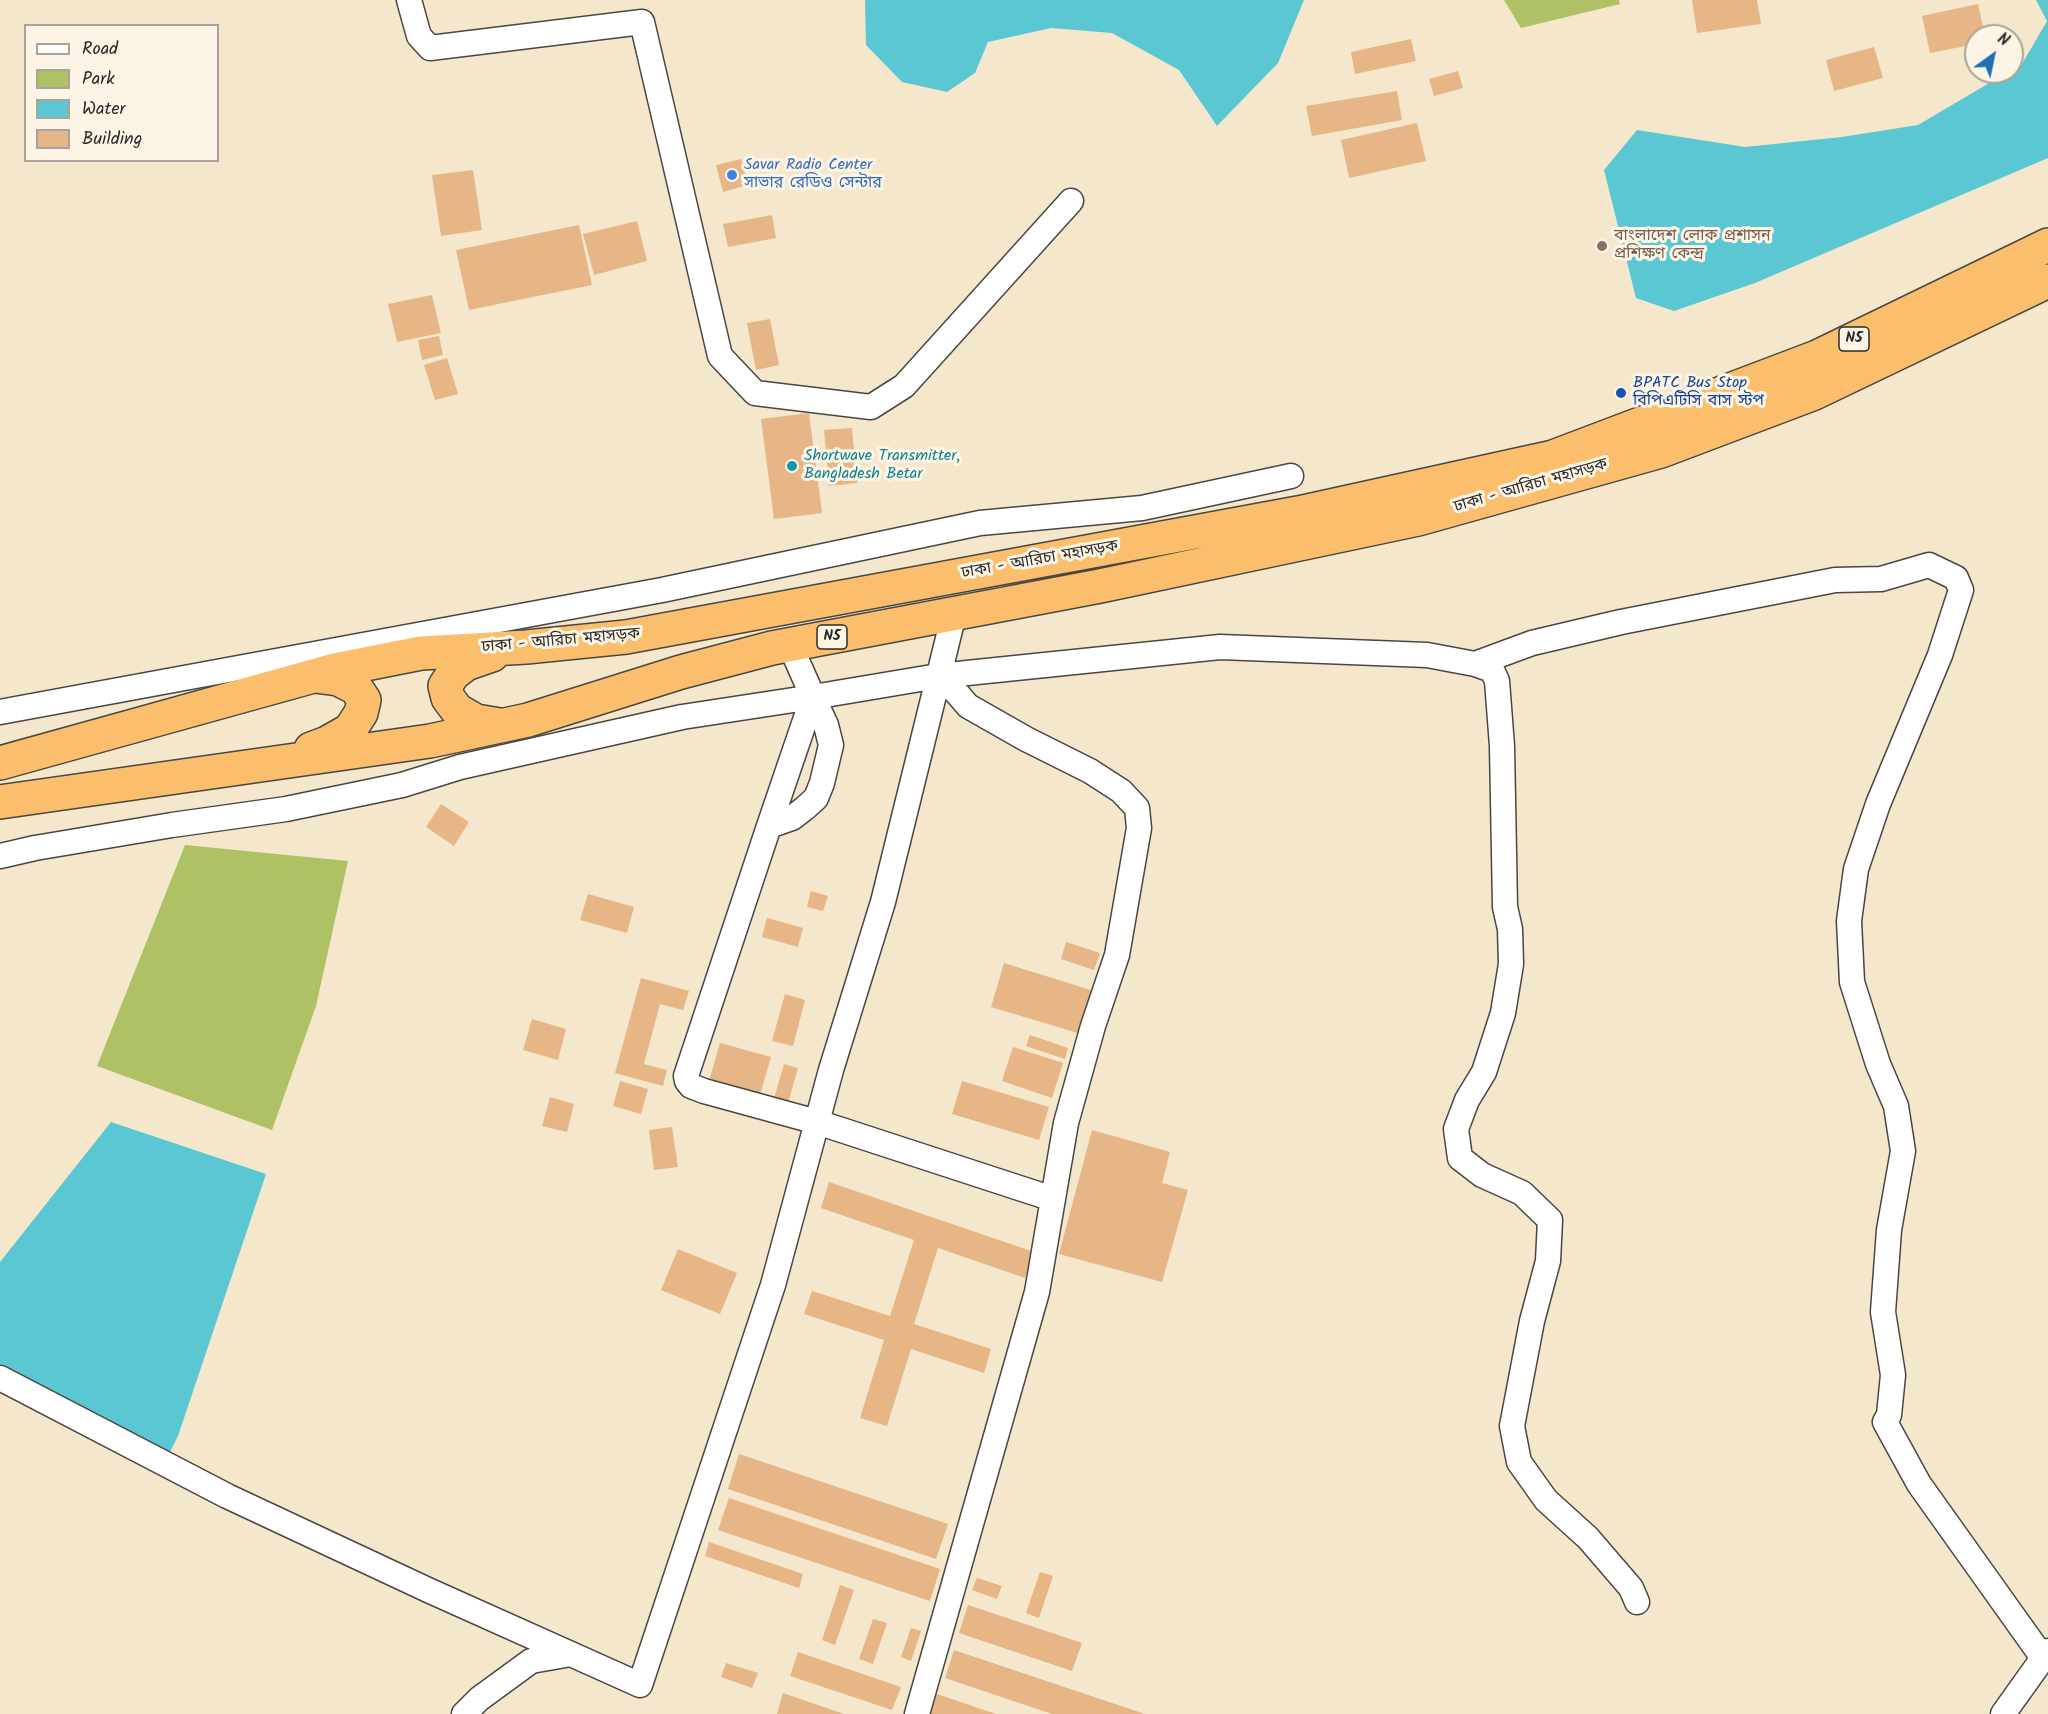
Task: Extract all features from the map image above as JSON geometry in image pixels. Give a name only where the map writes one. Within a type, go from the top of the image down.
[{"type":"highway","name":"ঢাকা - আরিচা মহাসড়ক","points":[[0,763],[335,670],[421,653],[626,638],[1298,513],[1553,457],[1817,357],[2048,245]]},
{"type":"highway","name":"ঢাকা - আরিচা মহাসড়ক","points":[[0,802],[430,741],[528,720],[681,672],[790,645],[1100,586],[1418,519],[1661,451],[1812,394],[2048,281]]},
{"type":"highway","points":[[501,726],[476,721],[457,710],[448,698],[445,686],[453,675],[466,664],[526,647]]},
{"type":"highway","points":[[270,763],[327,743],[350,730],[361,713],[363,700],[356,688],[338,679],[313,676]]},
{"type":"street","points":[[409,0],[419,36],[430,48],[642,22],[720,356],[756,393],[871,407],[904,386],[1071,201]]},
{"type":"street","points":[[0,712],[662,590],[980,523],[1142,508],[1291,476]]},
{"type":"street","points":[[1475,664],[1532,643],[1610,624],[1835,580],[1881,579],[1929,565],[1956,578],[1961,590],[1940,655],[1878,804],[1856,869],[1849,921],[1852,982],[1878,1064],[1896,1106],[1903,1151],[1889,1230],[1883,1312],[1893,1375],[1889,1415],[1885,1422],[1919,1484],[2045,1654],[2003,1714]]},
{"type":"street","points":[[0,1378],[227,1496],[640,1685],[773,1285],[817,1122],[883,902],[954,614]]},
{"type":"street","points":[[770,826],[792,818],[816,798],[831,745],[826,725],[790,645]]},
{"type":"street","points":[[0,856],[160,827],[286,809],[402,785],[460,767],[682,717],[938,676],[1220,647],[1427,655],[1475,664],[1492,670],[1497,681],[1502,746],[1505,906],[1510,929],[1511,964],[1503,1013],[1484,1072],[1467,1100],[1456,1129],[1460,1158],[1482,1175],[1522,1193],[1550,1220],[1548,1261],[1532,1321],[1512,1426],[1519,1462],[1546,1500],[1588,1538],[1631,1588],[1637,1602]]},
{"type":"street","points":[[917,1714],[1037,1292],[1066,1123],[1093,1026],[1117,955],[1139,828],[1137,808],[1121,792],[1090,771],[1026,740],[968,706],[938,676]]},
{"type":"street","points":[[813,697],[686,1076],[687,1081],[691,1086],[817,1122],[1053,1199]]},
{"type":"street","points":[[465,1714],[479,1699],[531,1661],[571,1654]]},
{"type":"green space","points":[[1504,0],[1619,0],[1620,4],[1521,28]]},
{"type":"green space","points":[[185,845],[348,861],[316,1006],[272,1130],[97,1066]]},
{"type":"water","points":[[865,0],[1304,0],[1278,63],[1217,126],[1179,70],[1112,33],[1051,28],[988,42],[975,73],[947,92],[902,82],[866,45]]},
{"type":"water","points":[[2036,0],[2048,0],[2048,158],[1755,283],[1674,311],[1636,298],[1604,170],[1637,130],[1745,147],[1842,137],[1918,125],[1988,84],[2024,84],[2024,61],[2047,21]]},
{"type":"water","points":[[111,1122],[266,1174],[178,1436],[169,1454],[0,1365],[0,1262]]},
{"type":"building","points":[[1692,0],[1757,0],[1761,24],[1697,33]]},
{"type":"building","points":[[1978,4],[1982,24],[1964,24],[1964,46],[1930,53],[1922,16]]},
{"type":"building","points":[[1411,39],[1416,61],[1355,74],[1351,52]]},
{"type":"building","points":[[1874,47],[1883,78],[1834,91],[1826,60]]},
{"type":"building","points":[[1458,71],[1463,88],[1434,96],[1429,79]]},
{"type":"building","points":[[1397,91],[1402,120],[1312,136],[1306,106]]},
{"type":"building","points":[[1417,123],[1426,161],[1349,178],[1341,140]]},
{"type":"building","name":"Savar Radio Center সাভার রেডিও সেন্টার","points":[[741,159],[748,185],[723,192],[716,165]]},
{"type":"building","points":[[473,170],[482,230],[441,236],[432,175]]},
{"type":"building","points":[[772,215],[776,238],[728,247],[723,224]]},
{"type":"building","points":[[637,221],[647,261],[594,275],[583,234]]},
{"type":"building","points":[[579,225],[592,285],[469,310],[456,250]]},
{"type":"building","points":[[432,295],[441,333],[397,342],[388,304]]},
{"type":"building","points":[[770,319],[779,365],[756,370],[747,323]]},
{"type":"building","points":[[439,336],[443,355],[422,360],[418,340]]},
{"type":"building","points":[[447,358],[458,394],[435,400],[424,365]]},
{"type":"building","name":"Shortwave Transmitter, Bangladesh Betar","points":[[809,413],[822,513],[774,519],[761,419]]},
{"type":"building","points":[[852,428],[857,483],[829,486],[824,430]]},
{"type":"building","points":[[441,804],[469,822],[454,846],[426,827]]},
{"type":"building","points":[[811,891],[828,896],[823,911],[807,907]]},
{"type":"building","points":[[588,894],[634,907],[627,933],[580,920]]},
{"type":"building","points":[[767,918],[803,928],[798,947],[762,937]]},
{"type":"building","points":[[1066,942],[1100,953],[1094,970],[1061,959]]},
{"type":"building","points":[[1004,963],[1094,991],[1081,1034],[991,1007]]},
{"type":"building","points":[[641,978],[689,991],[683,1010],[660,1004],[644,1064],[667,1070],[663,1086],[615,1073]]},
{"type":"building","points":[[785,994],[805,1000],[793,1046],[772,1041]]},
{"type":"building","points":[[532,1019],[566,1029],[558,1060],[523,1050]]},
{"type":"building","points":[[1030,1035],[1068,1048],[1065,1059],[1026,1046]]},
{"type":"building","points":[[720,1043],[771,1057],[760,1095],[709,1081]]},
{"type":"building","points":[[1013,1047],[1063,1063],[1052,1098],[1002,1081]]},
{"type":"building","points":[[784,1064],[798,1068],[788,1103],[774,1099]]},
{"type":"building","points":[[620,1081],[648,1089],[641,1114],[613,1106]]},
{"type":"building","points":[[962,1081],[1049,1107],[1039,1140],[952,1114]]},
{"type":"building","points":[[550,1097],[574,1104],[567,1132],[542,1126]]},
{"type":"building","points":[[672,1127],[678,1167],[654,1170],[649,1130]]},
{"type":"building","points":[[1092,1130],[1170,1152],[1162,1183],[1188,1190],[1162,1282],[1059,1254]]},
{"type":"building","points":[[829,1182],[1034,1252],[1025,1278],[938,1248],[914,1324],[991,1349],[984,1373],[911,1349],[887,1426],[860,1418],[884,1340],[804,1314],[812,1291],[890,1316],[914,1240],[821,1208]]},
{"type":"building","points":[[678,1249],[737,1273],[720,1314],[661,1290]]},
{"type":"building","points":[[739,1454],[948,1524],[936,1559],[728,1489]]},
{"type":"building","points":[[729,1498],[940,1569],[930,1601],[718,1530]]},
{"type":"building","points":[[709,1542],[803,1574],[799,1588],[705,1556]]},
{"type":"building","points":[[1040,1572],[1053,1576],[1039,1618],[1026,1613]]},
{"type":"building","points":[[977,1578],[1002,1586],[997,1599],[972,1590]]},
{"type":"building","points":[[840,1585],[854,1590],[835,1645],[822,1640]]},
{"type":"building","points":[[968,1605],[1082,1643],[1072,1671],[959,1633]]},
{"type":"building","points":[[873,1619],[887,1623],[873,1664],[859,1659]]},
{"type":"building","points":[[911,1628],[921,1631],[911,1661],[901,1657]]},
{"type":"building","points":[[954,1650],[1145,1714],[1052,1714],[945,1678]]},
{"type":"building","points":[[798,1652],[901,1687],[892,1710],[790,1676]]},
{"type":"building","points":[[726,1663],[758,1673],[752,1688],[721,1677]]},
{"type":"building","points":[[783,1693],[844,1714],[777,1714]]},
{"type":"building","points":[[934,1693],[996,1714],[927,1714]]},
{"type":"place","name":"Savar Radio Center সাভার রেডিও সেন্টার","points":[[732,175]]},
{"type":"place","name":"বাংলাদেশ লোক প্রশাসন প্রশিক্ষণ কেন্দ্র","points":[[1602,246]]},
{"type":"place","name":"BPATC Bus Stop বিপিএটিসি বাস স্টপ","points":[[1621,393]]},
{"type":"place","name":"Shortwave Transmitter, Bangladesh Betar","points":[[792,466]]}]
